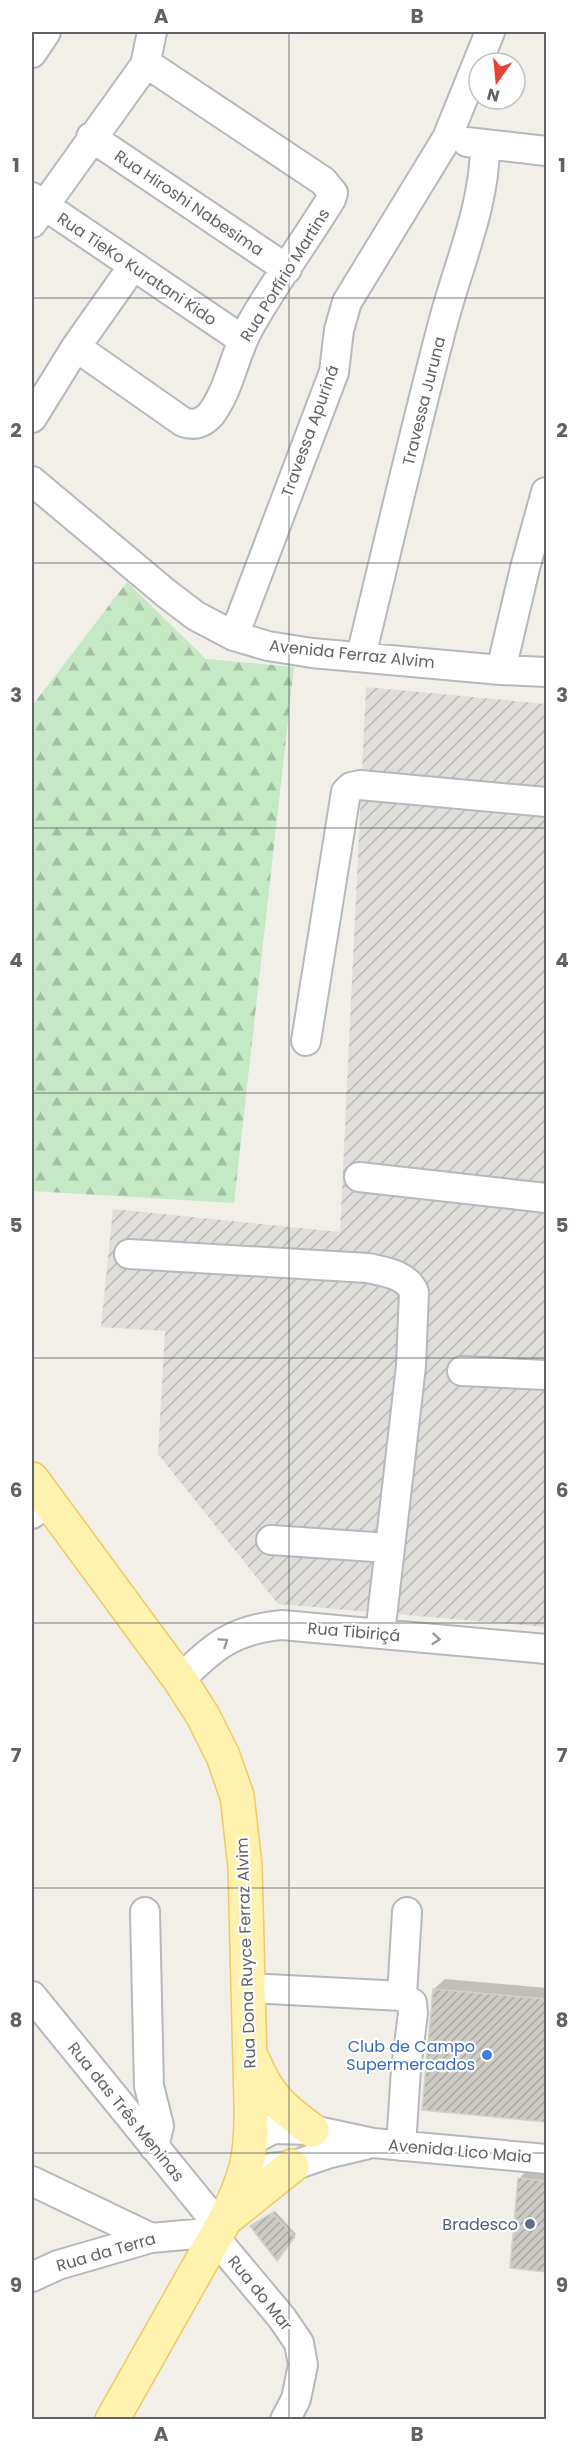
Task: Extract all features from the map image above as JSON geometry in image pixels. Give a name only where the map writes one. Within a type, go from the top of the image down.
[{"type":"main road","name":"Rua Dona Ruyce Ferraz Alvim","points":[[37,1498],[180,1680],[203,1716],[224,1756],[237,1796],[245,1866],[251,2147],[242,2184],[112,2420]]},
{"type":"main road","points":[[249,2053],[270,2094],[284,2109],[312,2130]]},
{"type":"main road","points":[[219,2229],[292,2166]]},
{"type":"street","points":[[32,53],[46,32]]},
{"type":"street","points":[[36,209],[145,65],[152,32]]},
{"type":"street","name":"Travessa Apuriná","points":[[234,636],[334,372],[342,315],[347,302],[447,138],[490,32]]},
{"type":"street","name":"Rua Porfírio Martins","points":[[76,347],[183,422],[190,425],[199,423],[209,417],[218,403],[243,340],[333,193],[329,187],[152,67],[145,65]]},
{"type":"street","name":"Rua Hiroshi Nabesima","points":[[91,137],[286,269]]},
{"type":"street","points":[[447,138],[485,145],[546,151]]},
{"type":"street","name":"Travessa Juruna","points":[[361,656],[443,321],[470,230],[484,170],[485,145]]},
{"type":"street","name":"Rua TieKo Kuratani Kido","points":[[36,209],[133,266],[243,340]]},
{"type":"street","points":[[32,418],[76,347],[133,266]]},
{"type":"street","name":"Avenida Ferraz Alvim","points":[[32,481],[188,610],[234,636],[268,646],[312,653],[546,672]]},
{"type":"street","points":[[501,670],[546,492]]},
{"type":"street","points":[[306,1041],[346,792],[351,787],[360,785],[546,802]]},
{"type":"street","points":[[359,1177],[546,1198]]},
{"type":"street","points":[[129,1254],[368,1268],[394,1274],[410,1282],[414,1292],[411,1365],[380,1634]]},
{"type":"street","points":[[462,1371],[546,1375]]},
{"type":"street","points":[[272,1540],[389,1548]]},
{"type":"street","name":"Rua Tibiriçá","points":[[180,1680],[202,1657],[234,1636],[255,1627],[282,1625],[546,1649]]},
{"type":"street","points":[[145,1912],[149,2086],[159,2126],[154,2147]]},
{"type":"street","points":[[402,1996],[408,1912]]},
{"type":"street","points":[[248,1988],[402,1996],[412,2003],[401,2146]]},
{"type":"street","name":"Rua das Três Meninas","points":[[37,2014],[154,2147],[219,2229]]},
{"type":"street","name":"Avenida Lico Maia","points":[[373,2143],[327,2154],[292,2166],[269,2168],[251,2147],[273,2129],[312,2130],[373,2143],[546,2159]]},
{"type":"street","points":[[32,2181],[151,2238]]},
{"type":"street","name":"Rua da Terra","points":[[32,2277],[58,2265],[151,2238],[219,2229]]},
{"type":"street","name":"Rua do Mar","points":[[219,2229],[299,2343],[303,2365],[296,2399],[285,2420]]},
{"type":"shaded area","points":[[366,687],[546,704],[546,1627],[278,1604],[158,1454],[165,1331],[101,1327],[113,1209],[340,1232]]},
{"type":"green space","points":[[127,582],[206,659],[294,667],[234,1203],[32,1191],[32,706]]},
{"type":"building","name":"Club de Campo Supermercados","points":[[433,1989],[546,1999],[546,2122],[422,2110]]},
{"type":"building","name":"Bradesco","points":[[518,2178],[546,2181],[546,2272],[510,2268]]},
{"type":"building","points":[[272,2213],[295,2237],[277,2261],[250,2226]]},
{"type":"place","name":"Club de Campo Supermercados","points":[[487,2055]]},
{"type":"place","name":"Bradesco","points":[[530,2224]]}]
